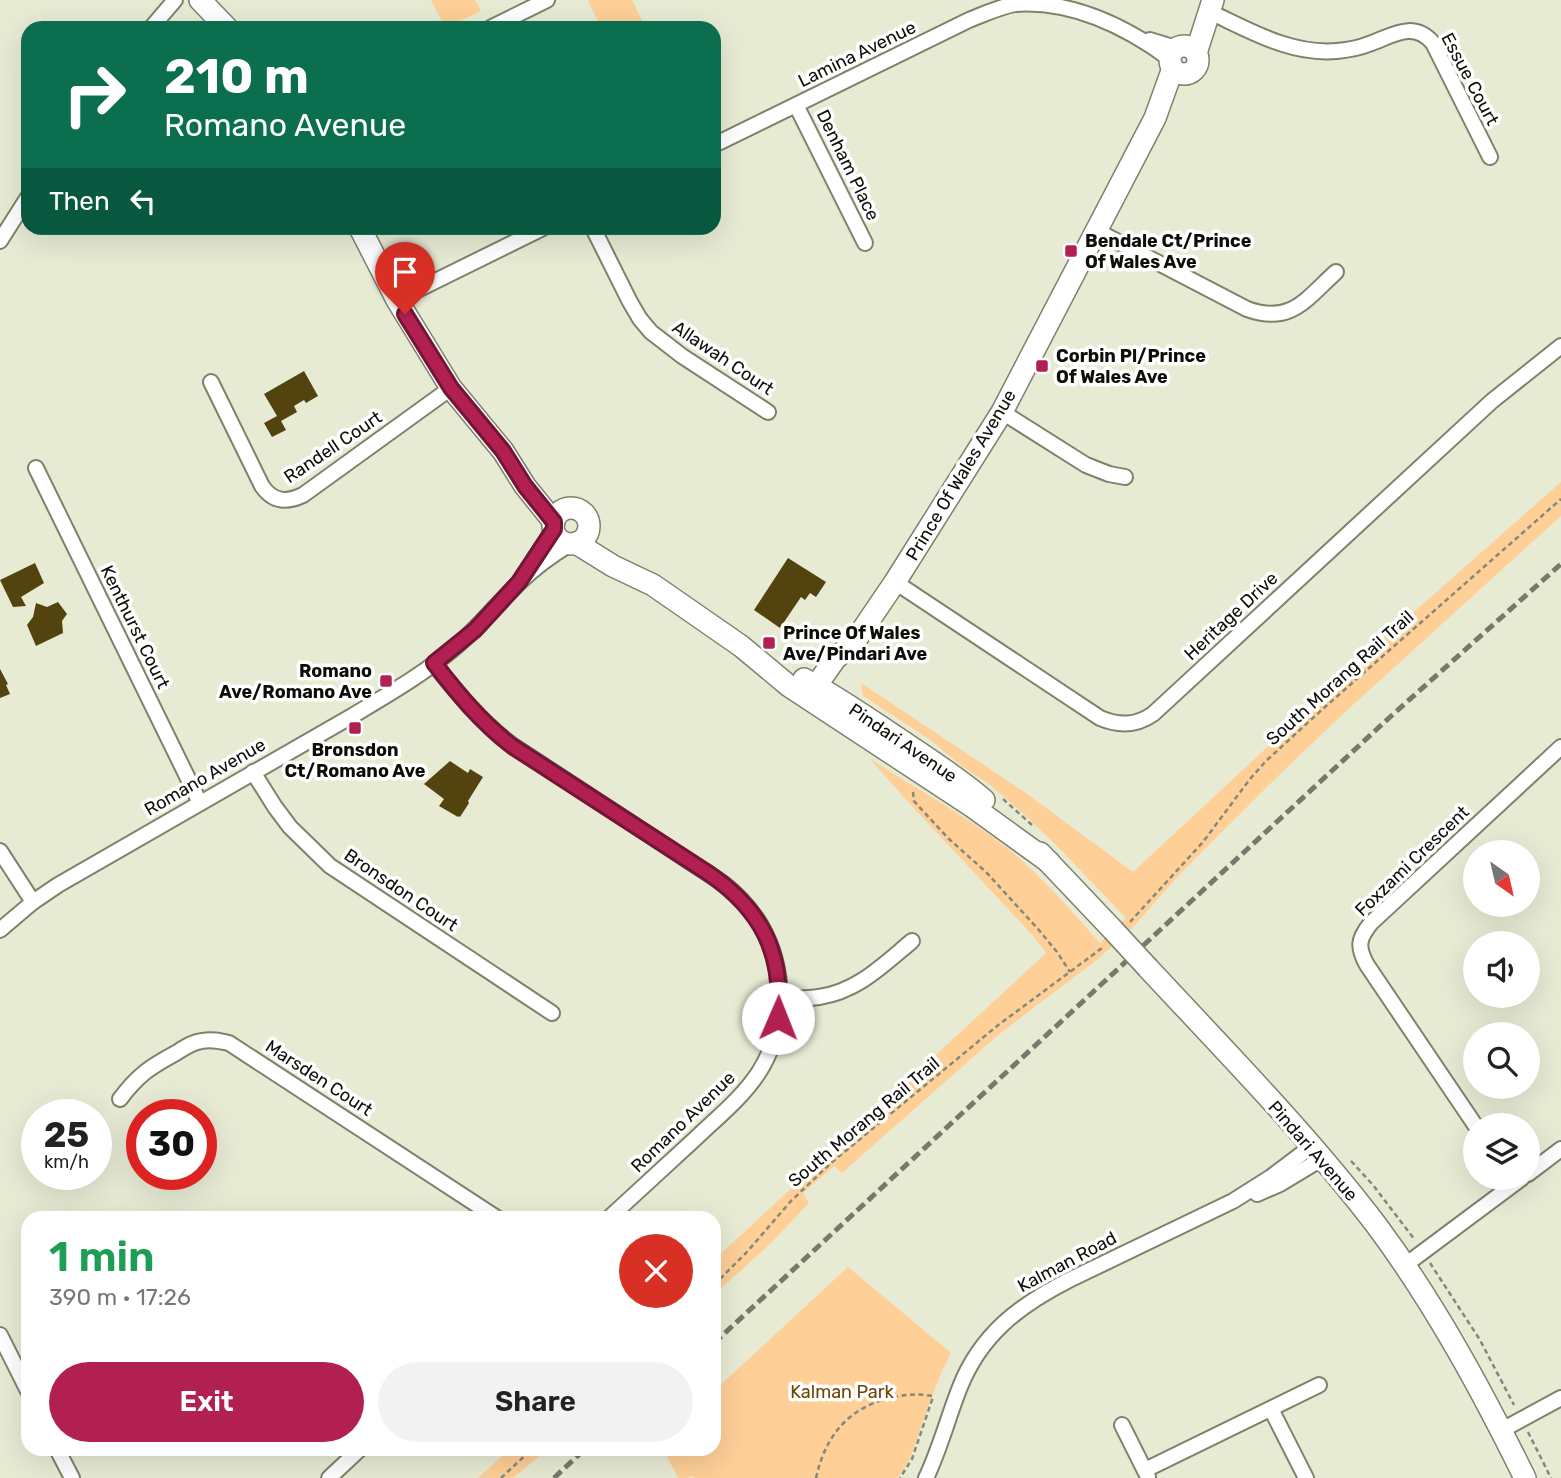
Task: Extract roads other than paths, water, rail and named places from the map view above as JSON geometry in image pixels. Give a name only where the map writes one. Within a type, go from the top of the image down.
[{"type":"street","points":[[157,21],[175,0]]},
{"type":"street","points":[[200,0],[220,21]]},
{"type":"street","points":[[504,21],[547,0]]},
{"type":"street","name":"Lamina Avenue","points":[[721,142],[969,20],[1015,4],[1054,3],[1071,6],[1102,17],[1181,58]]},
{"type":"street","name":"Prince Of Wales Avenue","points":[[820,693],[835,659],[855,641],[895,582],[1002,412],[1155,118],[1181,58],[1210,6]]},
{"type":"street","name":"Essue Court","points":[[1210,6],[1278,43],[1315,51],[1354,49],[1400,32],[1419,32],[1427,36],[1490,157]]},
{"type":"street","name":"Denham Place","points":[[796,105],[865,243]]},
{"type":"street","points":[[0,241],[21,208]]},
{"type":"street","points":[[1097,231],[1247,309],[1266,314],[1282,313],[1299,305],[1336,272]]},
{"type":"street","points":[[364,235],[397,300],[451,388],[503,451],[525,486],[558,520],[559,539],[578,538],[587,517],[579,510],[558,520]]},
{"type":"street","points":[[397,300],[529,235]]},
{"type":"street","name":"Allawah Court","points":[[596,235],[630,302],[651,332],[682,356],[768,412]]},
{"type":"street","name":"Heritage Drive","points":[[895,582],[1100,718],[1126,724],[1144,720],[1492,401],[1561,346]]},
{"type":"street","name":"Randell Court","points":[[211,382],[262,486],[279,501],[303,495],[451,388]]},
{"type":"street","points":[[1002,412],[1086,465],[1125,477]]},
{"type":"street","name":"Kenthurst Court","points":[[36,468],[200,803]]},
{"type":"street","name":"Romano Avenue","points":[[519,582],[558,520]]},
{"type":"street","name":"Romano Avenue","points":[[0,930],[58,885],[380,699],[434,663],[475,630],[519,582],[578,538]]},
{"type":"street","name":"Pindari Avenue","points":[[578,538],[613,566],[653,585],[741,646],[789,686],[820,693],[956,777],[998,812],[1049,862],[1317,1152],[1377,1227],[1458,1349],[1525,1478]]},
{"type":"street","name":"Romano Avenue","points":[[434,663],[459,695],[512,746],[708,873],[737,895],[750,909],[767,937],[774,956],[780,999],[778,1018],[768,1055],[759,1071],[735,1101],[617,1211]]},
{"type":"street","name":"Pindari Avenue","points":[[820,693],[923,774],[1049,862]]},
{"type":"street","name":"Foxzami Crescent","points":[[1467,1113],[1367,965],[1359,945],[1371,923],[1561,747]]},
{"type":"street","name":"Bronsdon Court","points":[[253,772],[290,827],[330,866],[552,1013]]},
{"type":"street","points":[[0,851],[33,902]]},
{"type":"street","points":[[780,999],[817,997],[848,989],[873,974],[912,941]]},
{"type":"street","name":"Marsden Court","points":[[120,1099],[149,1068],[189,1045],[209,1040],[229,1043],[486,1211]]},
{"type":"street","points":[[1540,1165],[1561,1149]]},
{"type":"street","name":"Kalman Road","points":[[926,1478],[967,1371],[989,1339],[1011,1316],[1044,1293],[1069,1280],[1233,1201],[1280,1184],[1317,1152]]},
{"type":"street","points":[[1404,1266],[1503,1190]]},
{"type":"street","points":[[0,1335],[21,1377]]},
{"type":"street","points":[[1122,1425],[1147,1474],[1319,1385]]},
{"type":"street","points":[[1502,1430],[1561,1398]]},
{"type":"street","points":[[1271,1409],[1306,1478]]},
{"type":"street","points":[[61,1456],[72,1478]]},
{"type":"street","points":[[328,1478],[352,1456]]},
{"type":"railway","points":[[721,1337],[1390,717],[1561,564]]},
{"type":"railway","points":[[554,1478],[578,1456]]},
{"type":"place","name":"Bendale Ct/Prince Of Wales Ave","points":[[1071,251]]},
{"type":"place","name":"Corbin Pl/Prince Of Wales Ave","points":[[1042,366]]},
{"type":"place","name":"Prince Of Wales Ave/Pindari Ave","points":[[769,643]]},
{"type":"place","name":"Romano Ave/Romano Ave","points":[[386,681]]},
{"type":"place","name":"Bronsdon Ct/Romano Ave","points":[[355,728]]},
{"type":"park label","name":"Kalman Park","points":[[842,1392]]}]
